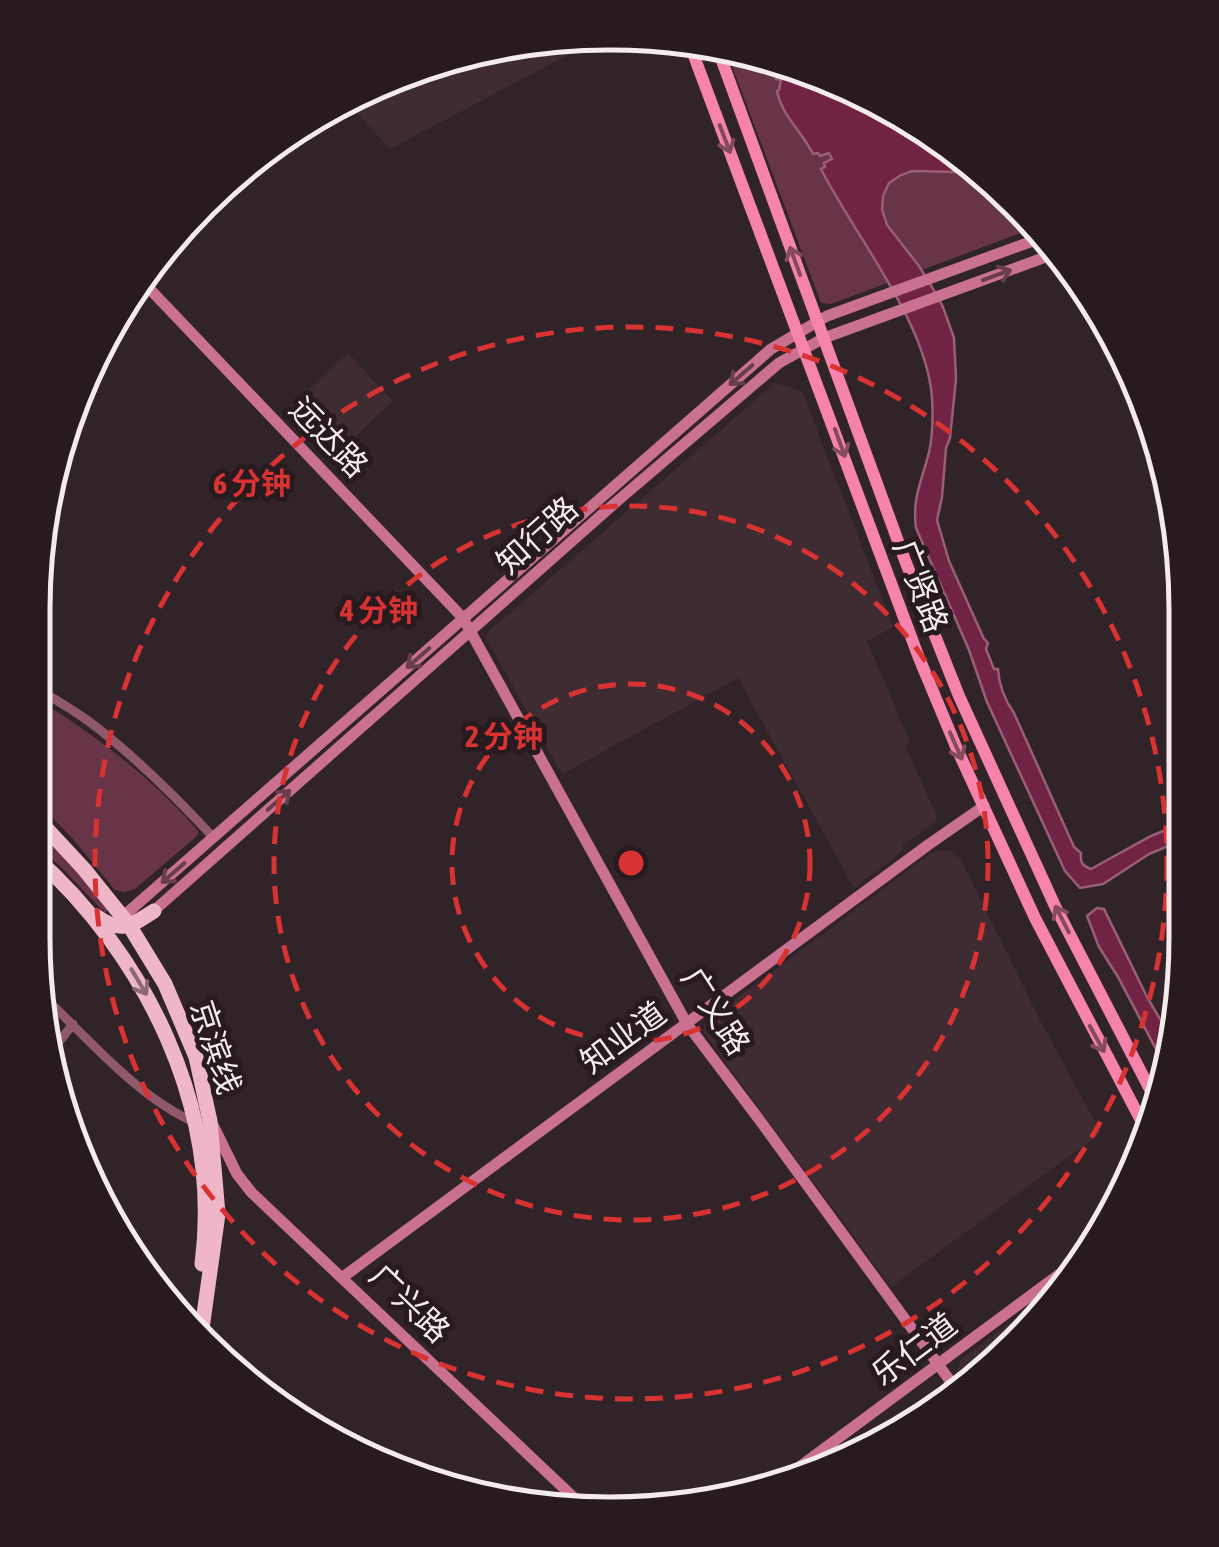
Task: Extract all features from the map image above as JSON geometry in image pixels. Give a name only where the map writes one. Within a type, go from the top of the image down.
[{"type":"highway","name":"京滨线","points":[[50,833],[107,896],[141,985],[203,1122],[204,1250],[194,1312]]},
{"type":"highway","points":[[50,872],[82,903],[118,928],[149,904]]},
{"type":"highway","name":"京滨线","points":[[118,928],[165,984],[196,1057],[218,1214],[204,1322]]},
{"type":"main road","name":"广贤路","points":[[694,57],[907,627],[957,749],[1069,986],[1139,1117]]},
{"type":"main road","name":"广贤路","points":[[722,62],[906,564],[989,766],[1055,906],[1149,1086]]},
{"type":"street","name":"知行路","points":[[149,904],[213,837],[771,350],[817,321],[1031,242]]},
{"type":"street","name":"知行路","points":[[149,904],[769,370],[824,338],[1044,258]]},
{"type":"street","name":"远达路","points":[[150,291],[471,630]]},
{"type":"street","name":"广义路","points":[[471,630],[686,1024],[950,1381]]},
{"type":"street","points":[[50,696],[130,754],[213,837]]},
{"type":"street","name":"知业道","points":[[344,1277],[984,806]]},
{"type":"street","points":[[107,896],[123,903],[149,904]]},
{"type":"street","points":[[54,1006],[147,1095],[176,1114],[203,1122]]},
{"type":"street","points":[[60,1041],[73,1024]]},
{"type":"street","name":"广兴路","points":[[203,1122],[252,1193],[572,1496]]},
{"type":"street","name":"乐仁道","points":[[810,1459],[1051,1281]]},
{"type":"shaded area","points":[[575,51],[390,149],[356,111],[465,69]]},
{"type":"shaded area","points":[[731,64],[824,93],[889,125],[950,166],[1022,233],[831,304],[821,303]]},
{"type":"shaded area","points":[[776,76],[789,80],[857,108],[920,144],[956,171],[912,171],[901,175],[889,183],[882,209],[887,225],[935,292],[954,338],[956,379],[937,520],[949,561],[988,643],[986,649],[994,669],[998,669],[1005,697],[1084,865],[1091,869],[1169,829],[1169,846],[1103,884],[1080,888],[1065,871],[987,702],[916,528],[917,498],[932,432],[927,369],[904,310],[821,169],[832,159],[829,153],[813,154],[783,108],[777,91],[781,80]]},
{"type":"shaded area","points":[[348,353],[393,401],[332,459],[287,410]]},
{"type":"shaded area","points":[[775,383],[802,391],[893,627],[867,641],[910,742],[905,746],[937,819],[854,888],[738,678],[562,774],[486,638],[488,632]]},
{"type":"shaded area","points":[[50,707],[121,758],[198,831],[135,889],[125,892],[115,890],[50,815]]},
{"type":"shaded area","points":[[50,842],[91,887],[107,912],[104,912],[50,858]]},
{"type":"shaded area","points":[[950,851],[962,862],[1101,1133],[891,1287],[703,1032],[705,1022],[931,853]]},
{"type":"shaded area","points":[[1097,908],[1104,909],[1162,1022],[1157,1051],[1099,947],[1087,916]]},
{"type":"shaded area","points":[[1022,1315],[958,1375],[961,1359]]}]
